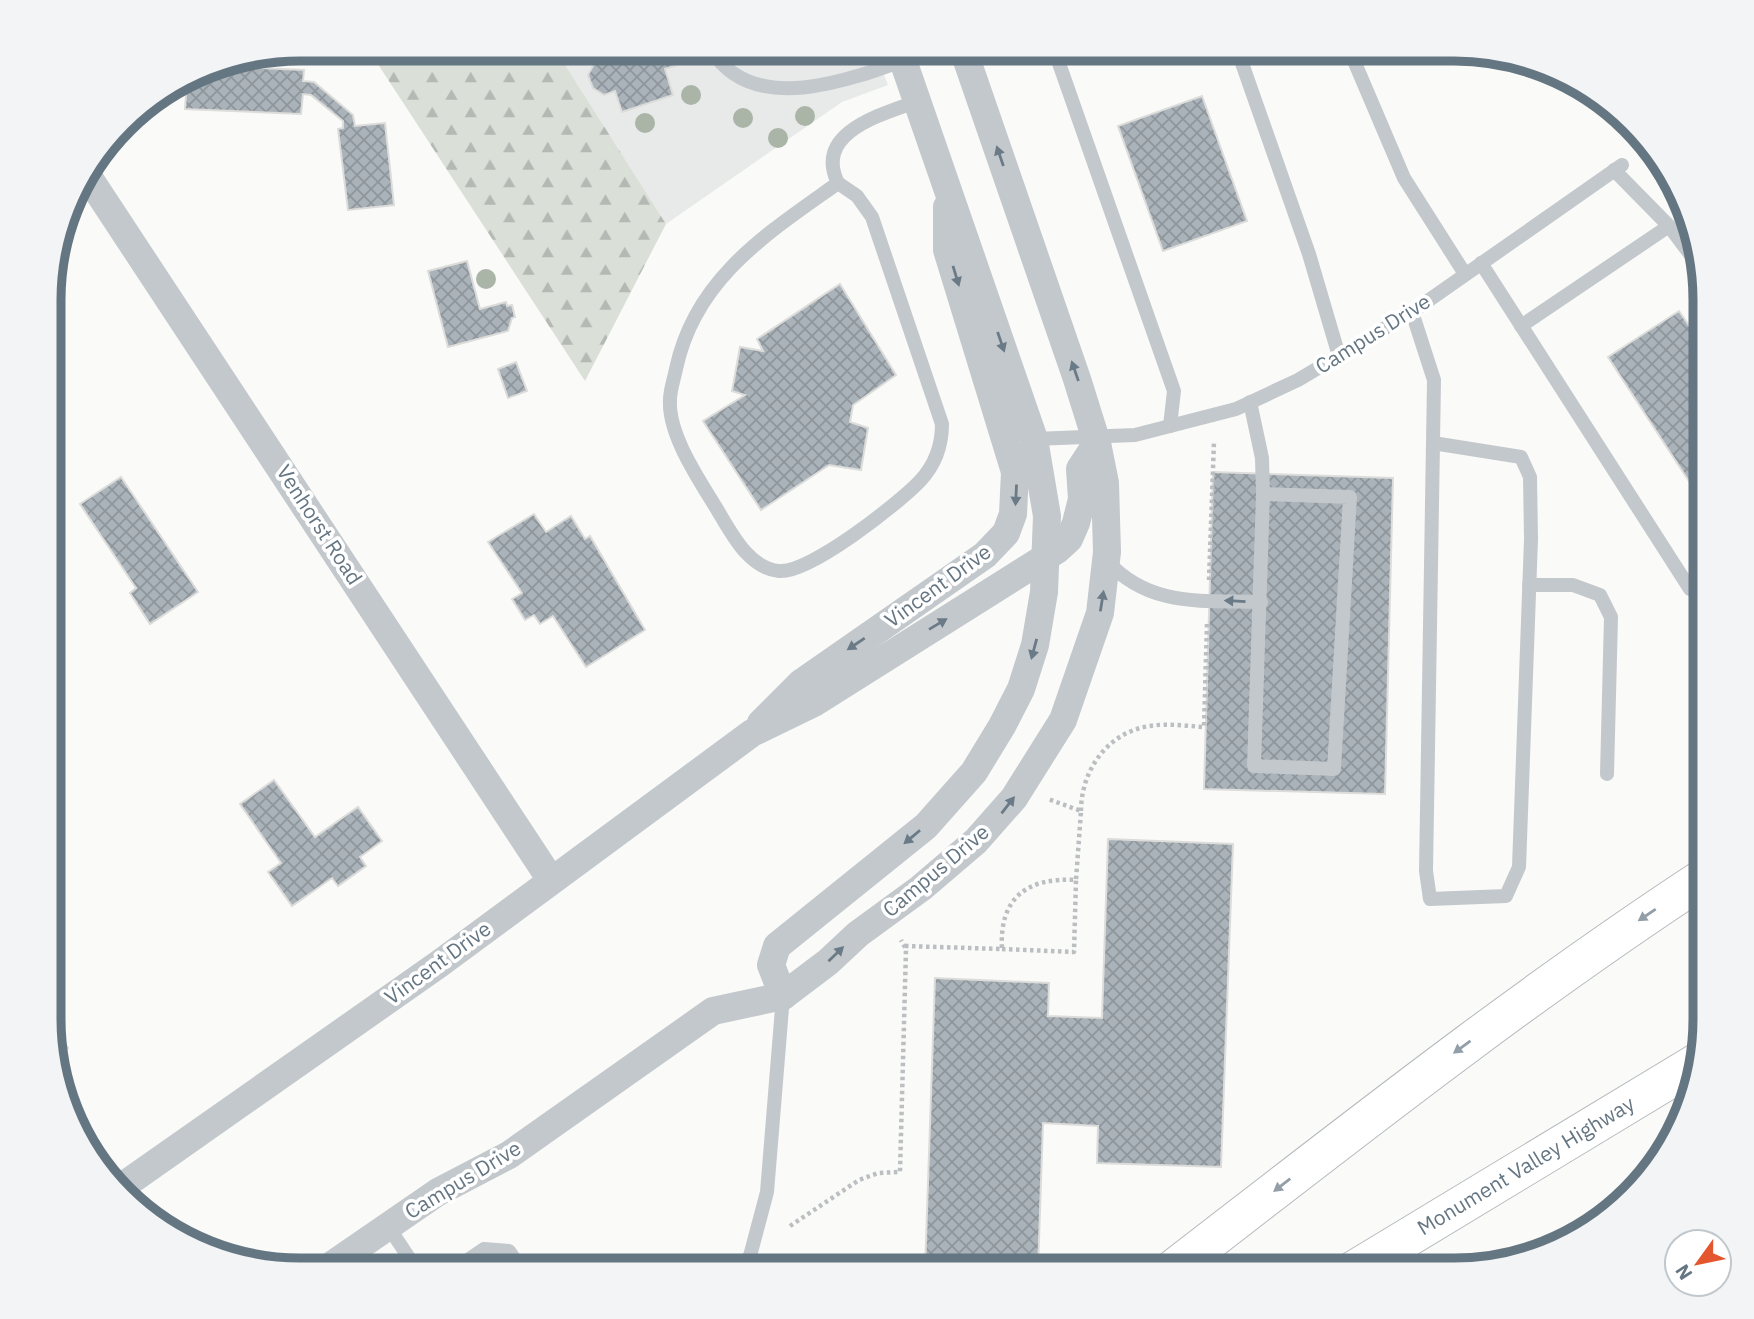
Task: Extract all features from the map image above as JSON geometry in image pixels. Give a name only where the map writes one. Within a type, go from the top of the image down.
[{"type":"highway","points":[[1188,1258],[1439,1064],[1692,885]]},
{"type":"highway","name":"Monument Valley Highway","points":[[1374,1258],[1687,1068]]},
{"type":"street","name":"Campus Drive","points":[[783,996],[771,965],[777,946],[926,826],[957,793],[989,749],[1028,668],[1040,623],[1047,516],[1034,439],[904,62]]},
{"type":"street","name":"Campus Drive","points":[[344,1257],[438,1192],[509,1155],[713,1011],[783,996],[960,856],[1014,797],[1051,742],[1072,702],[1100,613],[1107,561],[1107,499],[1096,440],[967,62]]},
{"type":"street","name":"Venhorst Road","points":[[92,183],[551,880]]},
{"type":"street","name":"Vincent Drive","points":[[127,1183],[301,1063],[752,733],[802,683],[985,555],[1006,533],[1013,514],[1015,472],[947,250],[947,185]]},
{"type":"street","name":"Vincent Drive","points":[[752,733],[814,703],[1064,545],[1073,533],[1082,499],[1080,469],[1096,440]]},
{"type":"lane","points":[[719,62],[733,74],[763,87],[832,84],[884,62]]},
{"type":"lane","points":[[1059,62],[1174,391],[1170,426]]},
{"type":"lane","points":[[1242,62],[1309,254],[1339,356]]},
{"type":"lane","points":[[1354,62],[1404,178],[1465,274]]},
{"type":"lane","points":[[838,183],[760,240],[716,282],[681,345],[669,401],[684,455],[744,554],[778,571],[803,568],[846,540],[920,481],[942,446],[942,424],[869,209],[851,190],[838,183],[834,175],[834,156],[841,139],[860,124],[918,101]]},
{"type":"lane","name":"Campus Drive","points":[[1034,439],[1096,440],[1135,435],[1250,402],[1339,356],[1412,312],[1618,167],[1669,226]]},
{"type":"lane","points":[[1521,326],[1669,226],[1687,249]]},
{"type":"lane","points":[[1481,263],[1693,590]]},
{"type":"lane","points":[[1412,312],[1434,380],[1426,871],[1430,899],[1506,897],[1519,867],[1530,477],[1521,457],[1433,443]]},
{"type":"lane","points":[[1250,402],[1262,458],[1263,494],[1254,766],[1334,769],[1350,497],[1263,494]]},
{"type":"lane","points":[[1107,561],[1127,581],[1156,595],[1261,602]]},
{"type":"lane","points":[[1529,585],[1573,585],[1600,595],[1611,617],[1607,774]]},
{"type":"lane","points":[[749,1257],[767,1192],[783,996]]},
{"type":"lane","points":[[388,1226],[409,1257]]},
{"type":"lane","points":[[472,1257],[484,1249],[509,1251],[513,1257]]},
{"type":"path","points":[[1209,590],[1214,441]]},
{"type":"path","points":[[905,946],[1074,952],[1081,789],[1087,772],[1115,741],[1132,731],[1152,726],[1204,727],[1208,622]]},
{"type":"path","points":[[1044,798],[1081,811]]},
{"type":"path","points":[[1002,949],[1004,916],[1014,899],[1041,881],[1076,880]]},
{"type":"path","points":[[790,1227],[859,1180],[878,1173],[901,1172],[905,946],[896,935]]},
{"type":"shaded area","points":[[563,62],[879,62],[888,85],[842,102],[666,224]]},
{"type":"green space","points":[[376,62],[563,62],[666,224],[585,381]]},
{"type":"building","points":[[595,62],[680,64],[665,69],[673,95],[622,112],[615,91],[604,95],[593,88],[588,75]]},
{"type":"building","points":[[239,69],[304,70],[303,81],[314,82],[353,115],[355,126],[385,123],[394,205],[348,210],[338,129],[343,128],[343,121],[311,95],[303,94],[301,114],[185,109],[186,91],[209,79]]},
{"type":"building","points":[[1202,96],[1247,221],[1163,251],[1118,126]]},
{"type":"building","points":[[467,261],[480,309],[506,302],[507,306],[512,305],[515,317],[512,318],[508,331],[448,347],[428,271]]},
{"type":"building","points":[[840,284],[896,375],[853,405],[850,422],[868,428],[861,470],[829,465],[761,510],[703,421],[745,395],[732,391],[740,347],[763,351],[757,339]]},
{"type":"building","points":[[1679,311],[1690,327],[1693,325],[1693,487],[1608,357]]},
{"type":"building","points":[[516,362],[527,391],[508,398],[498,369]]},
{"type":"building","points":[[1213,472],[1393,478],[1385,794],[1204,789]]},
{"type":"building","points":[[121,477],[198,592],[150,624],[130,593],[136,588],[80,504]]},
{"type":"building","points":[[534,514],[546,532],[571,516],[585,539],[590,536],[645,630],[586,667],[553,616],[540,624],[534,615],[525,620],[512,599],[522,593],[488,542]]},
{"type":"building","points":[[274,780],[315,837],[358,807],[382,841],[360,857],[366,866],[338,886],[332,878],[292,906],[268,872],[281,863],[240,804]]},
{"type":"building","points":[[1108,839],[1233,844],[1221,1167],[1097,1163],[1098,1126],[1043,1123],[1038,1258],[925,1258],[935,978],[1049,983],[1048,1016],[1102,1018]]}]
